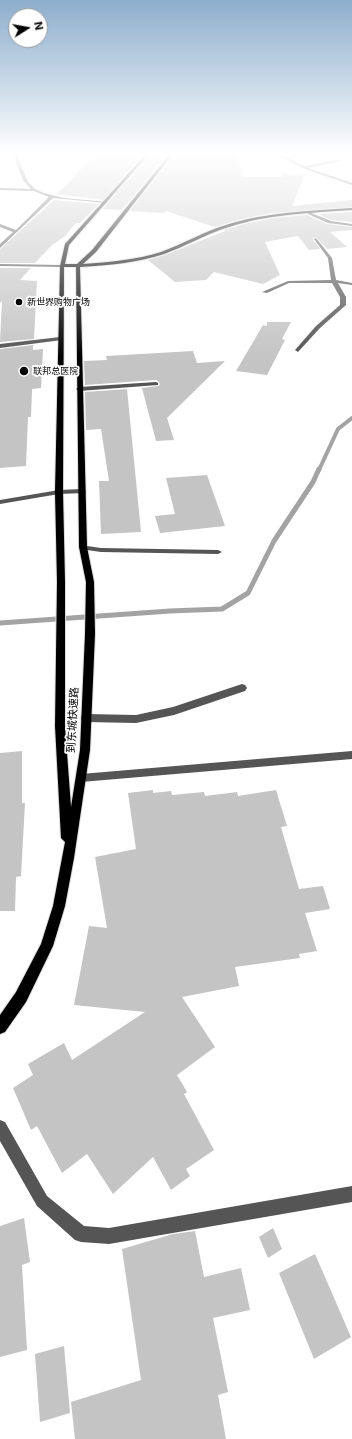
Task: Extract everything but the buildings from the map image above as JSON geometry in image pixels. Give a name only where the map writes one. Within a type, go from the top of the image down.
[{"type":"main road","name":"到东城快速路","points":[[68,858],[60,726],[61,582],[59,492],[62,266],[67,245],[88,222]]},
{"type":"main road","points":[[78,266],[94,251],[117,222]]},
{"type":"main road","points":[[62,266],[78,266],[152,256],[213,230],[243,222]]},
{"type":"main road","name":"到东城快速路","points":[[0,1027],[21,997],[48,946],[59,906],[85,750],[90,634],[90,582],[83,547],[78,266]]},
{"type":"street","points":[[0,247],[25,222]]},
{"type":"street","points":[[331,222],[352,226]]},
{"type":"street","points":[[0,225],[15,231]]},
{"type":"street","points":[[298,350],[318,327],[343,305],[343,297],[334,282],[330,258],[316,239]]},
{"type":"street","points":[[0,265],[62,266]]},
{"type":"street","points":[[265,292],[288,282],[334,282],[351,284]]},
{"type":"street","points":[[0,346],[60,339]]},
{"type":"street","points":[[79,389],[156,384]]},
{"type":"street","points":[[0,502],[59,492],[82,491]]},
{"type":"street","points":[[83,547],[101,550],[218,552]]},
{"type":"street","points":[[86,718],[136,719],[174,711],[242,688]]},
{"type":"street","points":[[81,778],[352,755]]},
{"type":"street","points":[[0,1127],[42,1201],[81,1234],[109,1236],[352,1194]]},
{"type":"waterway","points":[[319,470],[338,429],[352,418]]},
{"type":"waterway","points":[[0,623],[170,611],[222,609],[248,593],[274,541],[313,482],[319,469]]},
{"type":"place","name":"新世界购物广场","points":[[19,302]]},
{"type":"place","name":"联邦总医院","points":[[24,371]]}]
